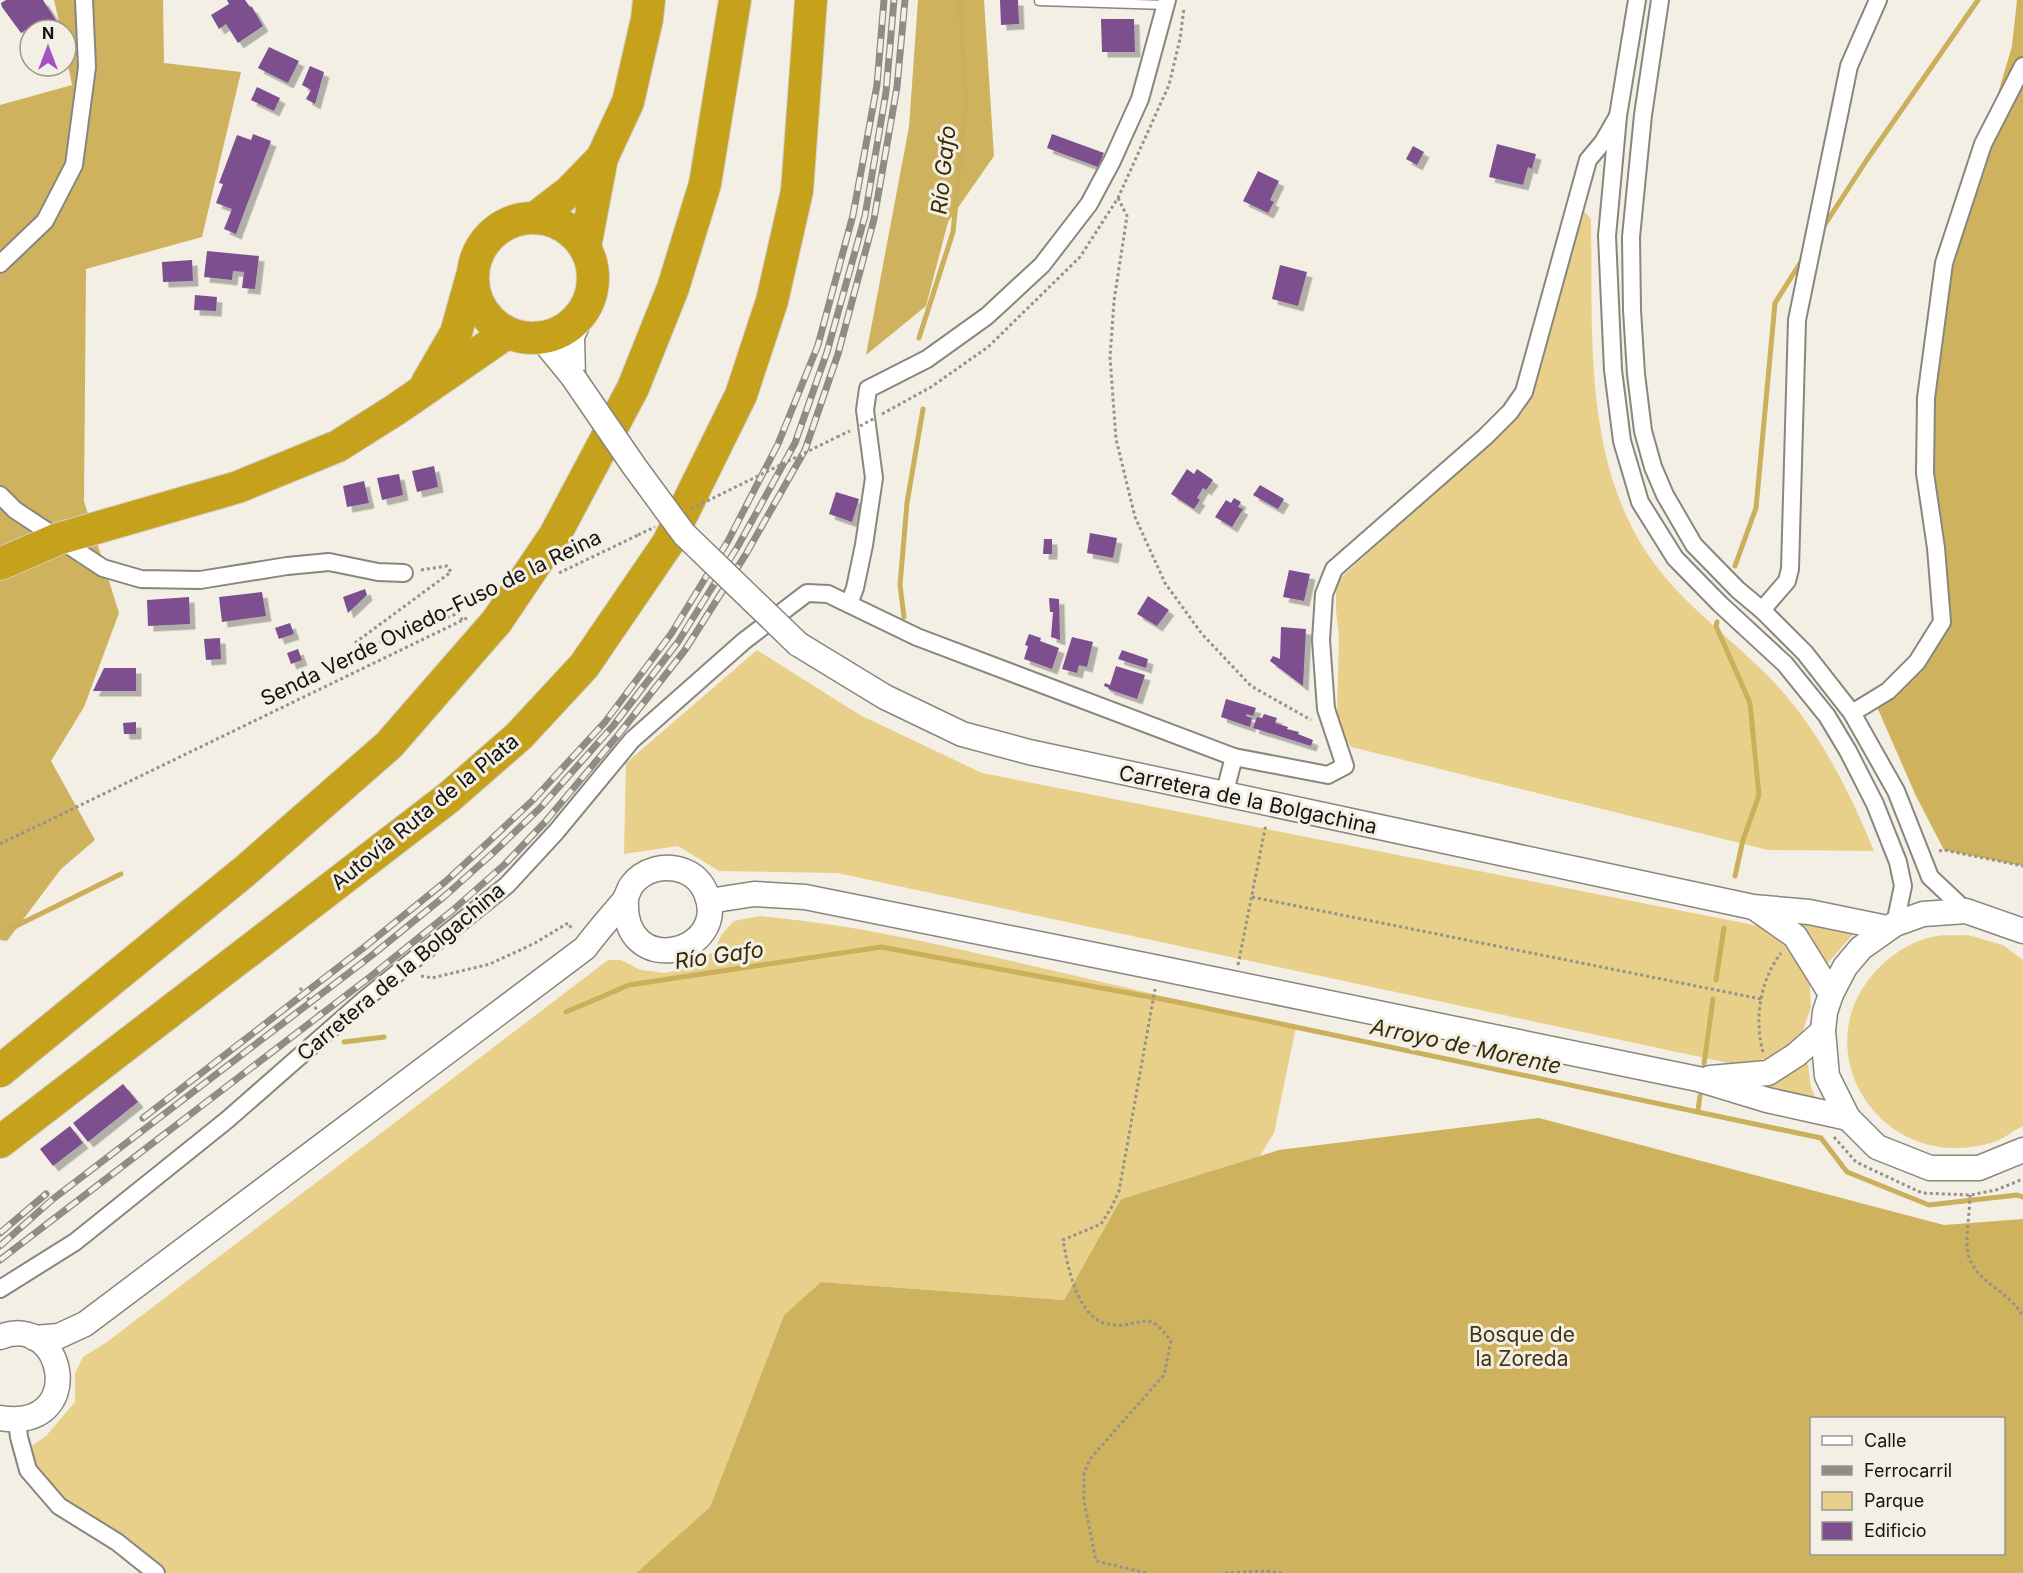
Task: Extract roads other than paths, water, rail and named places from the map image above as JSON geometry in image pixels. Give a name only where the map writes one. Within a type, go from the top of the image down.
[{"type":"highway","points":[[585,247],[602,158],[628,102],[649,0]]},
{"type":"highway","points":[[0,1071],[245,871],[389,745],[485,618],[555,535],[633,388],[673,288],[705,184],[735,0]]},
{"type":"highway","name":"Autovía Ruta de la Plata","points":[[0,1142],[448,798],[519,736],[584,666],[668,543],[741,395],[772,301],[796,191],[811,0]]},
{"type":"highway","points":[[535,218],[569,192],[602,158]]},
{"type":"highway","points":[[423,389],[456,333],[477,254],[486,239],[499,227],[516,220],[535,218],[553,221],[573,232],[585,247],[594,279],[592,294],[582,313],[562,331],[541,338],[522,338],[507,333],[491,322],[475,297],[472,276]]},
{"type":"highway","points":[[0,564],[58,539],[238,487],[338,446],[507,333]]},
{"type":"street","points":[[0,264],[45,220],[74,165],[87,67],[84,0]]},
{"type":"street","points":[[1638,0],[1618,116],[1607,236],[1613,370],[1622,441],[1640,502],[1675,558],[1720,604],[1785,664],[1827,716],[1848,752],[1875,804],[1898,862],[1903,886],[1891,926]]},
{"type":"street","points":[[1642,125],[1631,98],[1648,2],[1646,0]]},
{"type":"street","points":[[1660,0],[1642,125],[1631,247],[1636,374],[1643,431],[1653,467],[1665,495],[1694,545],[1805,653],[1852,713],[1896,791],[1930,878],[1966,910]]},
{"type":"street","points":[[1762,610],[1787,581],[1790,569],[1797,320],[1849,66],[1878,0]]},
{"type":"street","points":[[849,604],[855,588],[864,545],[874,478],[865,410],[868,389],[927,359],[987,316],[1042,265],[1089,204],[1112,161],[1140,99],[1167,3]]},
{"type":"street","points":[[1852,713],[1888,691],[1917,662],[1942,622],[1936,548],[1925,473],[1926,398],[1944,263],[1983,144],[2023,66]]},
{"type":"street","name":"Carretera de la Bolgachina","points":[[0,1289],[75,1242],[227,1120],[332,1028],[507,885],[556,832],[632,740],[744,641],[807,593],[828,594],[917,637],[1234,757],[1328,775],[1345,766],[1326,709],[1321,640],[1324,594],[1334,568],[1485,437],[1510,412],[1524,392],[1588,160],[1603,142],[1618,116]]},
{"type":"street","points":[[573,377],[572,337],[582,313]]},
{"type":"street","name":"Carretera de la Bolgachina","points":[[541,338],[573,377],[684,534],[798,644],[885,697],[962,734],[1029,752],[1224,795],[1753,907],[1809,912],[1891,926]]},
{"type":"street","points":[[0,495],[15,510],[103,568],[141,579],[200,580],[287,566],[329,562],[378,572],[404,573]]},
{"type":"street","points":[[1224,795],[1234,757]]},
{"type":"street","points":[[657,868],[674,868],[690,874],[703,886],[709,901],[709,916],[704,931],[691,945],[675,951],[653,949],[641,942],[631,931],[625,916],[626,899],[631,886],[643,874],[657,868]]},
{"type":"street","points":[[709,901],[754,894],[805,897],[1698,1079],[1767,1100],[1848,1118]]},
{"type":"street","points":[[34,1338],[59,1336],[85,1324],[585,948],[626,899]]},
{"type":"street","name":"Carretera de la Bolgachina","points":[[1753,907],[1795,936],[1831,994]]},
{"type":"street","points":[[2022,928],[1966,910],[1923,914],[1891,926],[1861,948],[1845,967],[1831,994],[1822,1031],[1827,1076],[1848,1118],[1877,1147],[1930,1168],[1979,1168],[2023,1150]]},
{"type":"street","points":[[585,948],[621,940],[641,942]]},
{"type":"street","points":[[1698,1079],[1768,1073],[1796,1055],[1822,1031]]},
{"type":"street","points":[[58,1370],[67,1348],[85,1324]]},
{"type":"street","points":[[0,1337],[8,1334],[28,1335],[50,1350],[56,1360],[57,1390],[48,1405],[37,1415],[9,1419],[19,1437],[28,1470],[59,1506],[117,1542],[156,1573]]},
{"type":"lane","points":[[1039,1],[1167,3]]},
{"type":"waterway","name":"Río Gafo","points":[[919,338],[953,232],[966,103],[960,0]]},
{"type":"waterway","points":[[1822,229],[1866,161],[1978,0]]},
{"type":"waterway","points":[[1735,566],[1756,508],[1775,303],[1804,257]]},
{"type":"waterway","name":"Río Gafo","points":[[904,617],[900,585],[907,503],[923,409]]},
{"type":"waterway","points":[[1717,622],[1716,626],[1750,703],[1759,795],[1743,840],[1735,876]]},
{"type":"waterway","name":"Río Gafo","points":[[0,933],[121,874]]},
{"type":"waterway","points":[[1716,980],[1724,928]]},
{"type":"waterway","name":"Arroyo de Morente","points":[[566,1012],[629,985],[881,947],[1177,1002],[1821,1138],[1847,1172],[1929,1205],[2017,1195],[2023,1197]]},
{"type":"waterway","points":[[1704,1064],[1713,999]]},
{"type":"waterway","points":[[344,1042],[384,1037]]},
{"type":"waterway","points":[[1698,1110],[1700,1096]]},
{"type":"railway","points":[[143,1118],[445,882],[533,800],[605,722],[671,634],[728,541],[778,444],[818,345],[853,215],[877,85],[884,0]]},
{"type":"railway","points":[[0,1246],[53,1199],[371,956],[446,895],[540,808],[613,726],[678,642],[738,546],[795,443],[827,352],[865,216],[886,92],[894,0]]},
{"type":"railway","points":[[0,1260],[370,977],[453,910],[504,865],[545,822],[619,734],[685,650],[746,554],[805,450],[838,354],[874,219],[897,87],[905,0]]},
{"type":"railway","points":[[0,1233],[46,1194]]},
{"type":"park label","name":"Bosque de la Zoreda","points":[[1522,1347]]}]
